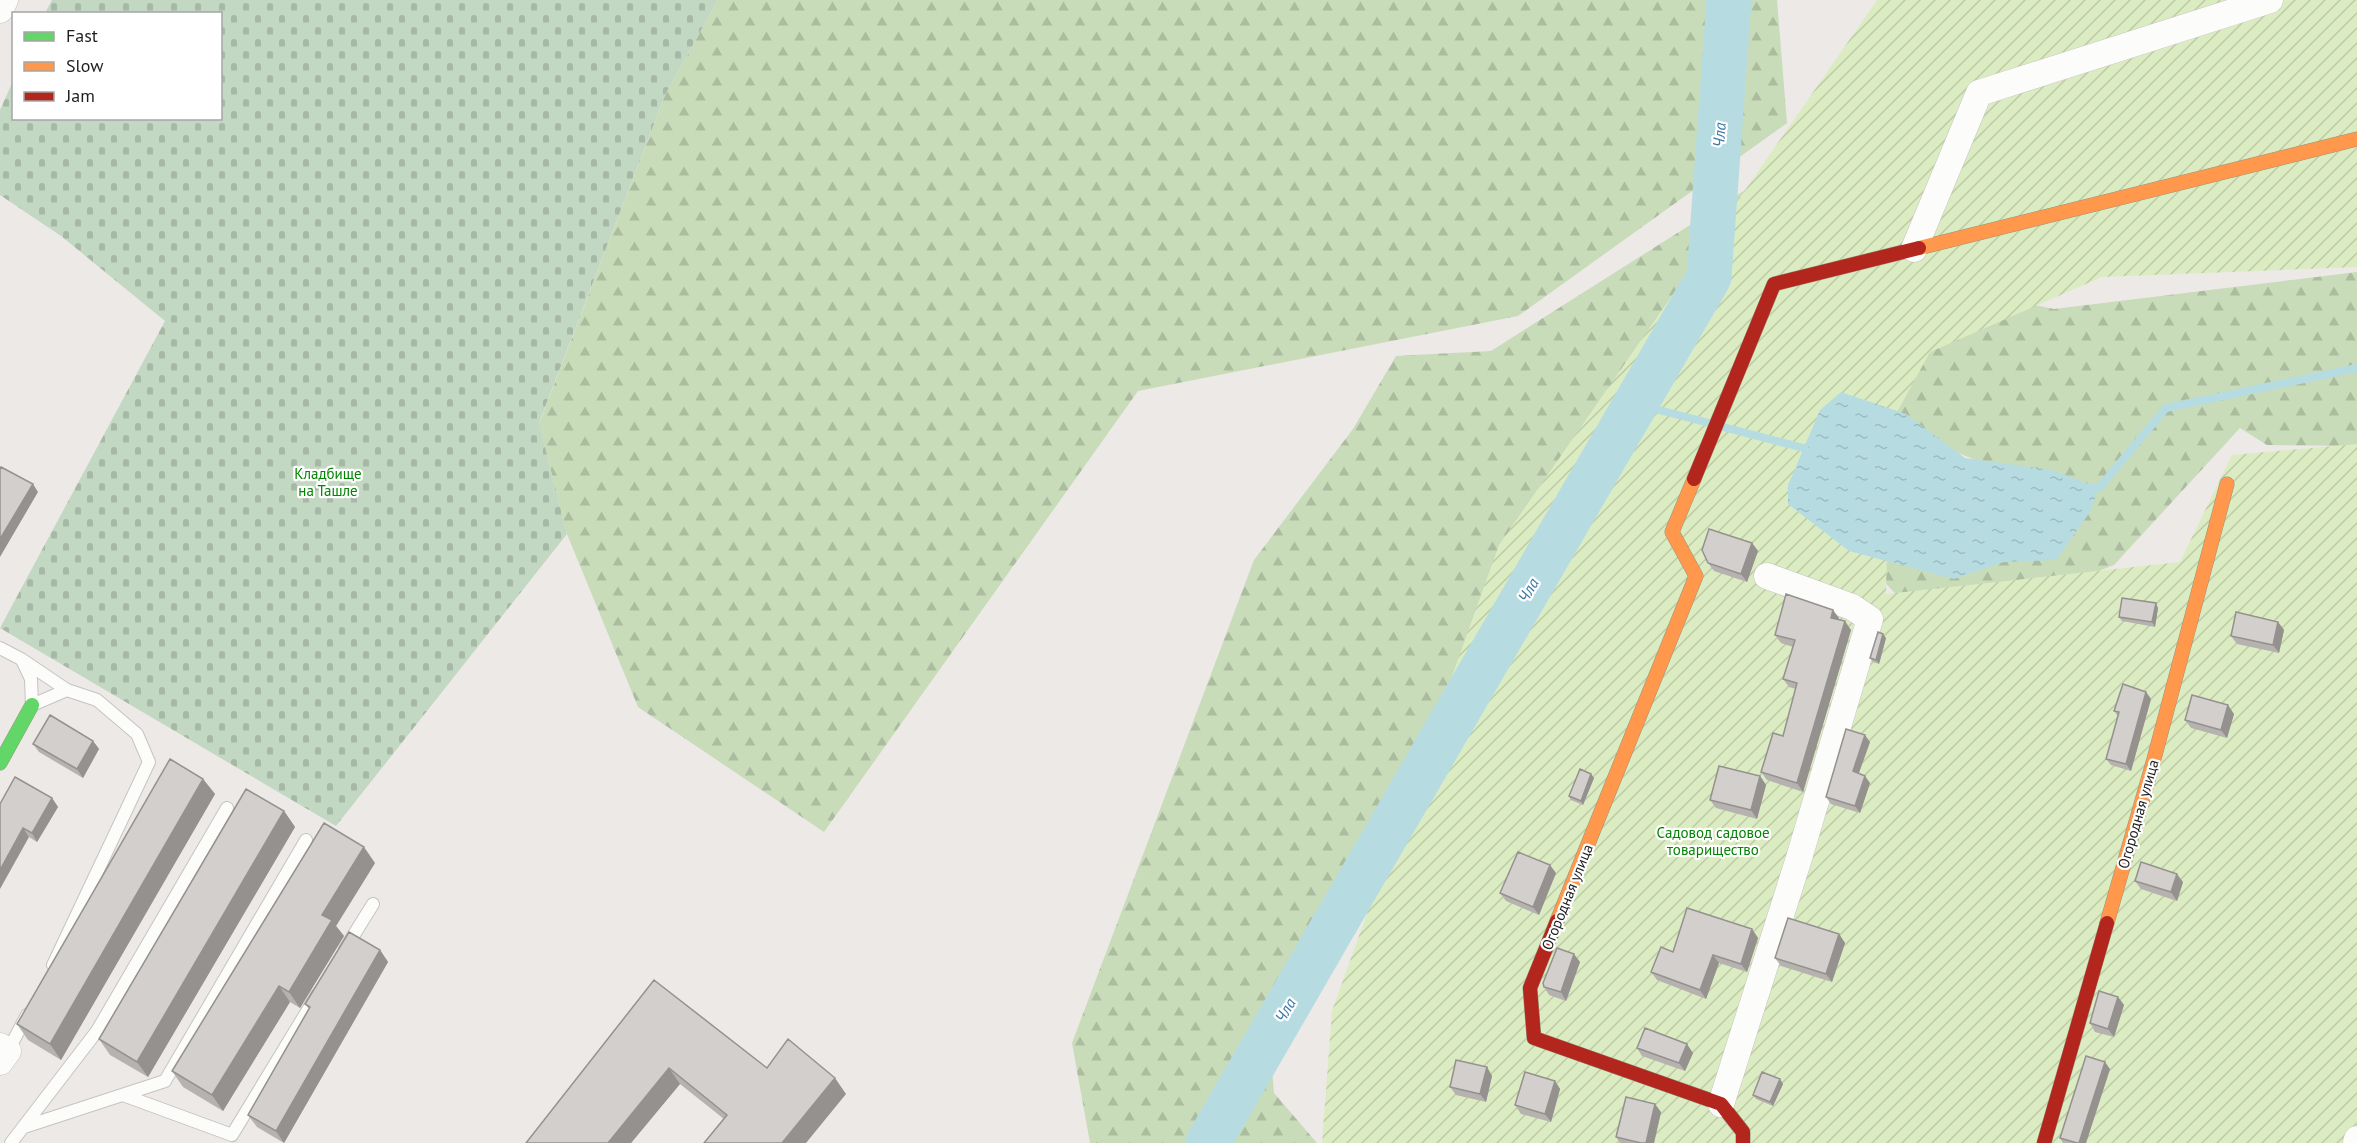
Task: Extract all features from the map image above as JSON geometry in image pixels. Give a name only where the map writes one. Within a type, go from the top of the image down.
[{"type":"street","points":[[0,10],[5,0]]},
{"type":"street","points":[[1914,249],[1979,93],[2270,0]]},
{"type":"street","points":[[1914,249],[2357,139]]},
{"type":"street","name":"Огородная улица","points":[[1721,1104],[1534,1038],[1530,988],[1696,576],[1672,532],[1774,284],[1914,249]]},
{"type":"street","name":"Огородная улица","points":[[2044,1143],[2154,759],[2226,484]]},
{"type":"street","points":[[1743,1143],[1743,1132],[1721,1104],[1799,858],[1870,619],[1852,607],[1767,576]]},
{"type":"street","points":[[0,763],[32,705]]},
{"type":"lane","points":[[0,648],[21,659],[67,690],[97,700],[137,734],[149,762],[48,975]]},
{"type":"lane","points":[[21,659],[31,679],[32,705],[67,690]]},
{"type":"lane","points":[[11,1143],[97,1031],[227,808]]},
{"type":"lane","points":[[24,1127],[165,1081],[306,840]]},
{"type":"lane","points":[[336,964],[373,904]]},
{"type":"lane","points":[[123,1095],[232,1135],[324,984]]},
{"type":"lane","points":[[3,1053],[33,1004]]},
{"type":"green space","name":"Кладбище на Ташле","points":[[52,0],[718,0],[665,95],[539,423],[567,534],[336,826],[0,628],[165,321],[61,236],[0,195],[0,110],[12,83],[12,120],[222,120],[222,12],[46,12]]},
{"type":"green space","points":[[718,0],[1777,0],[1787,123],[1518,316],[1138,391],[824,832],[638,707],[567,534],[539,424],[665,95]]},
{"type":"green space","name":"Садовод садовое товарищество","points":[[1877,0],[2357,0],[2357,267],[2102,277],[1930,352],[1890,425],[1886,594],[2180,562],[2232,455],[2357,444],[2357,1143],[1322,1143],[1332,1011],[1499,545]]},
{"type":"green space","points":[[1761,180],[1539,593],[1297,1029],[1270,1044],[1274,1093],[1317,1143],[1090,1143],[1072,1043],[1254,560],[1353,429],[1396,356],[1491,351]]},
{"type":"green space","points":[[2357,272],[2357,446],[2267,445],[2240,428],[2114,565],[2020,601],[1910,609],[1873,570],[1900,553],[2001,470],[1953,451],[1867,439],[1903,341],[1999,298],[2054,309]]},
{"type":"water","points":[[1841,392],[1906,414],[1965,458],[2052,470],[2099,488],[2090,512],[2056,560],[2004,562],[1954,579],[1849,551],[1788,504],[1788,485],[1820,410]]},
{"type":"building","points":[[1,467],[33,484],[0,539],[0,469]]},
{"type":"building","points":[[1709,529],[1752,543],[1741,574],[1708,563],[1702,550]]},
{"type":"building","points":[[1786,594],[1833,610],[1831,618],[1845,621],[1797,783],[1761,772],[1773,733],[1783,736],[1797,683],[1783,679],[1795,640],[1775,635]]},
{"type":"building","points":[[2122,598],[2156,603],[2152,622],[2119,617]]},
{"type":"building","points":[[2236,612],[2278,622],[2273,645],[2231,636]]},
{"type":"building","points":[[1878,632],[1883,634],[1876,660],[1870,658]]},
{"type":"building","points":[[2123,684],[2146,692],[2126,764],[2106,759],[2119,712],[2114,711]]},
{"type":"building","points":[[2192,695],[2228,705],[2221,730],[2185,720]]},
{"type":"building","points":[[50,715],[93,741],[77,769],[33,744]]},
{"type":"building","points":[[1846,729],[1865,735],[1853,771],[1865,776],[1855,806],[1826,797]]},
{"type":"building","points":[[170,759],[203,779],[50,1044],[17,1024]]},
{"type":"building","points":[[1719,766],[1760,776],[1751,810],[1710,800]]},
{"type":"building","points":[[1580,769],[1591,774],[1581,801],[1569,796]]},
{"type":"building","points":[[15,777],[52,798],[32,833],[23,828],[0,870],[0,804]]},
{"type":"building","points":[[246,789],[284,811],[137,1062],[99,1039]]},
{"type":"building","points":[[324,823],[364,847],[322,915],[332,920],[289,992],[279,986],[212,1095],[172,1071]]},
{"type":"building","points":[[1518,852],[1550,865],[1533,907],[1500,893]]},
{"type":"building","points":[[2141,862],[2177,874],[2171,892],[2135,881]]},
{"type":"building","points":[[1687,908],[1752,929],[1741,964],[1713,955],[1700,990],[1651,972],[1661,947],[1673,952]]},
{"type":"building","points":[[1788,918],[1839,934],[1826,974],[1775,958]]},
{"type":"building","points":[[349,932],[380,950],[276,1131],[248,1115],[310,1007],[305,1004]]},
{"type":"building","points":[[1557,948],[1574,954],[1561,992],[1544,987],[1543,983]]},
{"type":"building","points":[[654,980],[767,1068],[788,1039],[835,1078],[782,1143],[704,1143],[727,1115],[669,1068],[608,1143],[526,1143]]},
{"type":"building","points":[[2099,991],[2118,997],[2108,1029],[2090,1023]]},
{"type":"building","points":[[1645,1028],[1687,1044],[1679,1063],[1637,1048]]},
{"type":"building","points":[[2086,1056],[2105,1062],[2079,1143],[2077,1143],[2060,1138]]},
{"type":"building","points":[[1456,1060],[1487,1067],[1480,1094],[1450,1087]]},
{"type":"building","points":[[1525,1072],[1555,1081],[1545,1114],[1515,1105]]},
{"type":"building","points":[[1762,1072],[1780,1079],[1770,1102],[1753,1095]]},
{"type":"building","points":[[1626,1097],[1655,1104],[1646,1143],[1616,1137]]},
{"type":"waterway","name":"Чла","points":[[1208,1143],[1709,277],[1729,0]]},
{"type":"waterway","points":[[2090,487],[2099,488],[2166,408],[2357,368]]},
{"type":"waterway","points":[[1636,404],[1709,423]]},
{"type":"waterway","points":[[1723,427],[1804,448],[1809,456]]},
{"type":"traffic: fast","points":[[0,763],[32,705]]},
{"type":"traffic: slow","points":[[1919,248],[2357,139]]},
{"type":"traffic: slow","points":[[1557,921],[1696,576],[1672,532],[1694,479]]},
{"type":"traffic: slow","points":[[2107,923],[2154,759],[2227,484]]},
{"type":"traffic: jam","points":[[1694,479],[1774,284],[1919,248]]},
{"type":"traffic: jam","points":[[1557,921],[1530,988],[1534,1038],[1721,1104],[1743,1132],[1743,1143]]},
{"type":"traffic: jam","points":[[2044,1143],[2107,923]]}]
